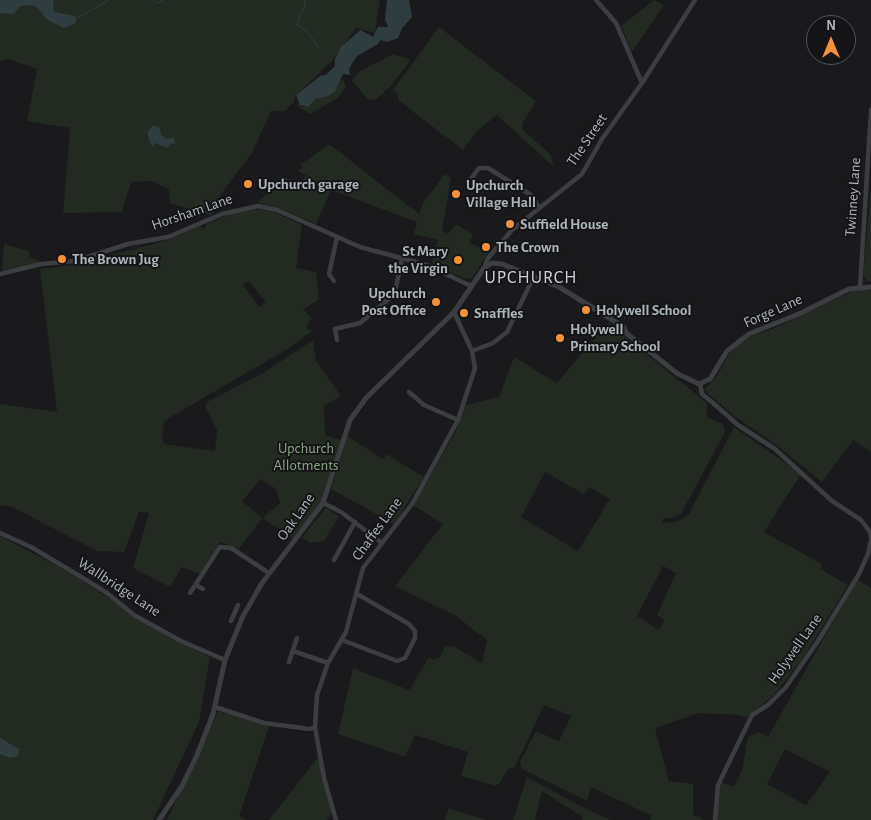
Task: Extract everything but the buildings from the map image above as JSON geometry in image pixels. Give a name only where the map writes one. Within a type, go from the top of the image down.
[{"type":"street","points":[[596,0],[616,23],[642,83]]},
{"type":"street","name":"The Street","points":[[484,268],[485,262],[511,232],[582,174],[602,139],[642,83],[695,0]]},
{"type":"street","name":"Twinney Lane","points":[[860,287],[871,110]]},
{"type":"street","points":[[471,179],[479,168],[488,168],[531,196],[540,208]]},
{"type":"street","name":"Horsham Lane","points":[[0,274],[41,264],[75,261],[128,244],[168,237],[222,214],[250,206],[277,210],[360,248],[428,265],[471,286]]},
{"type":"street","points":[[334,281],[329,274],[337,237]]},
{"type":"street","points":[[492,256],[493,263]]},
{"type":"street","points":[[337,340],[335,329],[360,324],[390,298],[395,289],[402,259]]},
{"type":"street","name":"Oak Lane","points":[[159,820],[187,775],[215,707],[226,660],[243,616],[270,573],[323,502],[341,445],[355,412],[373,391],[431,337],[454,312],[484,268],[493,263],[499,263],[534,276]]},
{"type":"street","points":[[472,351],[494,342],[509,331],[534,276],[559,288],[617,322],[678,374],[700,384]]},
{"type":"street","name":"Forge Lane","points":[[700,384],[711,377],[733,345],[749,334],[801,314],[849,289],[871,287]]},
{"type":"street","name":"Chaffes Lane","points":[[336,820],[324,778],[315,727],[317,695],[328,663],[342,640],[357,594],[363,568],[412,504],[458,420],[475,368],[472,351],[454,312]]},
{"type":"street","name":"Holywell Lane","points":[[700,384],[702,394],[738,425],[775,449],[832,501],[861,520],[870,532],[871,539],[870,549],[859,574],[818,641],[786,686],[768,705],[752,715],[718,785],[715,820]]},
{"type":"street","points":[[408,399],[411,393],[424,405],[458,420]]},
{"type":"street","points":[[323,502],[355,522],[382,543]]},
{"type":"street","points":[[334,560],[355,522]]},
{"type":"street","name":"Wallbridge Lane","points":[[0,533],[31,547],[73,572],[107,593],[134,614],[181,641],[226,660]]},
{"type":"street","points":[[190,593],[216,551],[224,546],[231,548],[270,573]]},
{"type":"street","points":[[196,585],[203,589]]},
{"type":"street","points":[[342,640],[397,661],[405,658],[415,638],[415,631],[409,624],[357,594]]},
{"type":"street","points":[[231,621],[238,606]]},
{"type":"street","points":[[234,613],[243,616]]},
{"type":"street","points":[[289,662],[297,638]]},
{"type":"street","points":[[293,651],[328,663]]},
{"type":"street","points":[[215,707],[264,723],[310,729],[315,727]]},
{"type":"green space","points":[[0,0],[380,0],[375,33],[356,28],[331,62],[295,96],[294,102],[285,111],[271,111],[252,153],[220,195],[211,216],[170,203],[169,190],[152,181],[131,182],[122,212],[63,213],[70,128],[27,121],[37,69],[8,59],[0,62]]},
{"type":"green space","points":[[654,0],[664,5],[632,52],[621,26]]},
{"type":"green space","points":[[439,27],[536,101],[522,124],[523,130],[550,154],[554,167],[497,115],[477,131],[463,150],[398,100],[398,95],[393,90]]},
{"type":"green space","points":[[393,54],[411,60],[390,87],[375,100],[368,99],[352,81],[358,72]]},
{"type":"green space","points":[[339,80],[344,81],[346,86],[338,98],[310,114],[297,105],[298,103],[303,107],[310,105],[312,101]]},
{"type":"green space","points":[[329,144],[419,214],[423,203],[445,174],[451,178],[442,230],[448,234],[456,224],[473,234],[469,243],[489,251],[472,278],[465,279],[432,263],[438,240],[414,234],[417,222],[331,190],[316,224],[281,209],[257,202],[286,177],[297,189],[306,175],[298,171],[303,167],[300,165]]},
{"type":"green space","points":[[871,188],[871,281],[867,281],[863,275]]},
{"type":"green space","name":"Upchurch Allotments","points":[[261,209],[276,213],[302,225],[296,268],[316,272],[319,299],[303,310],[312,318],[306,328],[312,331],[289,348],[164,421],[162,438],[164,444],[215,451],[217,430],[205,406],[207,402],[263,373],[313,340],[316,361],[341,396],[324,406],[325,435],[341,440],[322,500],[294,539],[262,518],[239,549],[220,542],[200,574],[182,567],[170,587],[133,568],[149,513],[139,512],[124,552],[97,551],[12,507],[0,505],[0,404],[57,412],[40,269],[74,265],[165,241],[200,226],[204,230],[206,224],[238,211]],"holes":[[[249,281],[266,302],[259,307],[243,285]],[[261,479],[276,489],[280,503],[262,518],[242,501]]]},
{"type":"green space","points":[[4,244],[30,251],[29,256],[41,263],[2,271]]},
{"type":"green space","points":[[858,289],[871,290],[871,452],[853,440],[822,482],[774,443],[734,416],[704,390],[717,376],[732,349],[751,336],[770,330]]},
{"type":"green space","points":[[608,323],[708,404],[706,413],[709,418],[723,424],[725,432],[681,514],[673,518],[664,518],[661,523],[676,522],[689,514],[734,427],[801,474],[764,532],[822,564],[820,569],[848,585],[803,658],[774,695],[747,717],[699,713],[655,728],[669,781],[693,784],[693,815],[701,817],[702,820],[650,820],[652,816],[591,787],[587,801],[522,769],[520,762],[536,731],[559,741],[571,716],[544,705],[515,767],[508,769],[499,784],[495,786],[461,776],[468,752],[415,735],[405,757],[338,734],[353,668],[409,690],[429,657],[434,660],[439,658],[445,647],[453,646],[482,663],[487,640],[456,616],[395,586],[443,524],[413,505],[456,431],[466,405],[499,397],[514,357],[557,383]],"holes":[[[545,472],[584,494],[589,487],[610,499],[578,551],[521,517]],[[663,566],[676,573],[657,615],[664,620],[659,630],[637,616]]]},
{"type":"green space","points":[[347,436],[383,459],[386,454],[424,477],[394,524],[331,489]]},
{"type":"green space","points":[[326,508],[339,516],[324,541],[311,543],[302,537]]},
{"type":"green space","points":[[0,536],[62,568],[169,637],[210,657],[199,722],[153,820],[0,820]]},
{"type":"green space","points":[[857,579],[871,588],[871,820],[717,820],[717,800],[721,782],[734,787],[742,770],[748,737],[759,732],[768,737]],"holes":[[[785,749],[830,772],[806,805],[767,784]]]},
{"type":"green space","points":[[218,711],[269,726],[239,816],[247,820],[167,820]]},
{"type":"green space","points":[[318,757],[332,813],[327,820],[269,820]]},
{"type":"green space","points":[[527,777],[586,809],[611,820],[582,820],[583,817],[542,791],[535,820],[513,820]]},
{"type":"green space","points":[[449,808],[486,820],[445,820]]},
{"type":"shaded area","points":[[0,0],[53,0],[54,12],[75,16],[76,23],[64,28],[46,19],[39,9],[32,5],[20,6],[14,14],[0,13]]},
{"type":"shaded area","points":[[387,0],[409,0],[412,17],[402,28],[398,38],[387,42],[380,40],[378,44],[357,56],[349,68],[350,75],[343,74],[335,91],[328,96],[315,99],[308,107],[300,105],[296,95],[320,76],[326,75],[335,66],[335,59],[341,47],[361,30],[373,37],[378,27],[388,27],[385,19]]},
{"type":"shaded area","points":[[153,125],[160,128],[161,135],[167,139],[174,138],[175,144],[171,143],[168,148],[155,143],[152,147],[147,133]]},
{"type":"shaded area","points":[[0,738],[19,749],[18,756],[10,758],[0,754]]},
{"type":"waterway","points":[[75,19],[109,0]]},
{"type":"waterway","points":[[154,0],[157,3],[163,0]]},
{"type":"waterway","points":[[305,0],[305,6],[297,25],[305,29],[320,49]]},
{"type":"place","name":"Upchurch garage","points":[[248,184]]},
{"type":"place","name":"Upchurch Village Hall","points":[[456,194]]},
{"type":"place","name":"Suffield House","points":[[510,224]]},
{"type":"place","name":"The Crown","points":[[486,247]]},
{"type":"place","name":"The Brown Jug","points":[[62,259]]},
{"type":"place","name":"St Mary the Virgin","points":[[458,260]]},
{"type":"place","name":"Upchurch Post Office","points":[[436,302]]},
{"type":"place","name":"Holywell School","points":[[586,310]]},
{"type":"place","name":"Snaffles","points":[[464,313]]},
{"type":"place","name":"Holywell Primary School","points":[[560,338]]},
{"type":"district","name":"UPCHURCH","points":[[531,278]]}]
